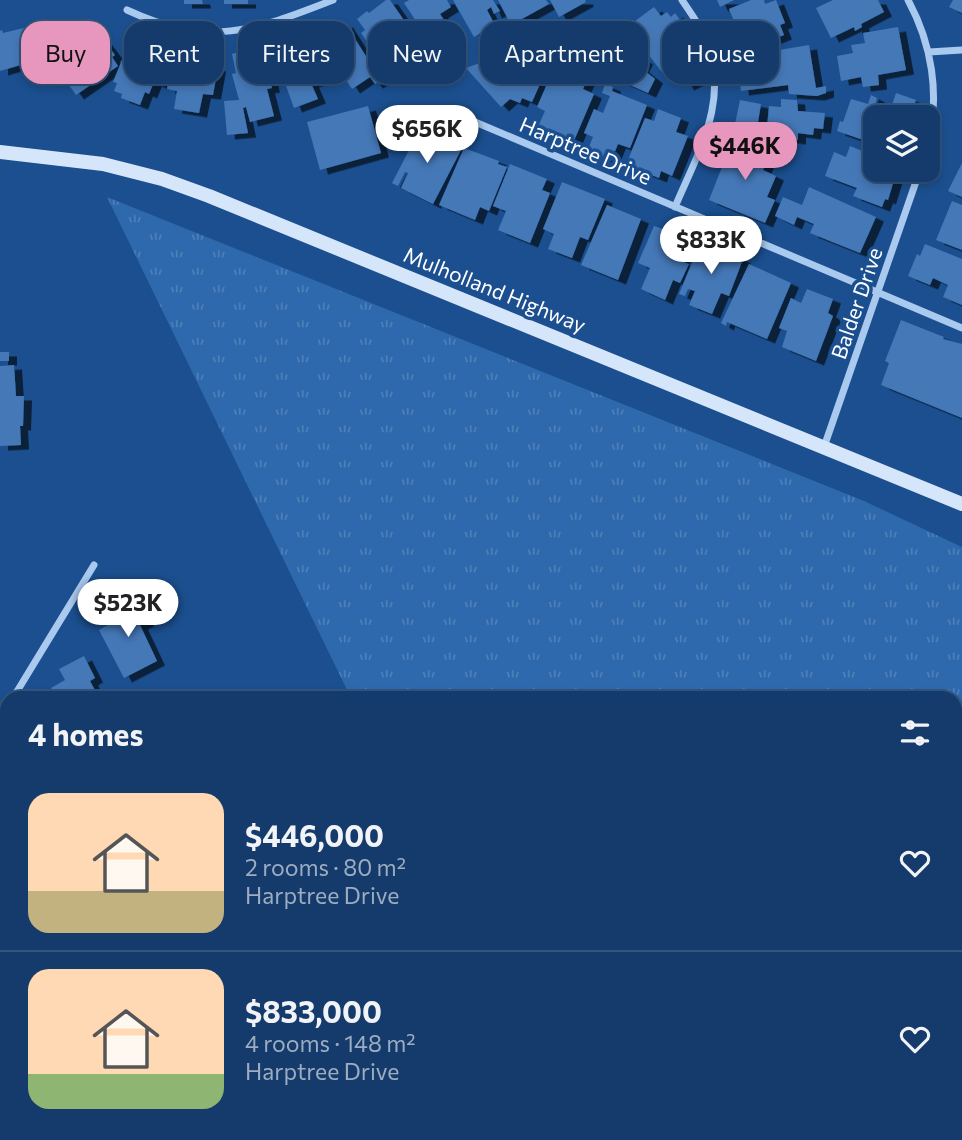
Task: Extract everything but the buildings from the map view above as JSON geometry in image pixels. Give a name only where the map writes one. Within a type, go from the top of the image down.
[{"type":"main road","name":"Mulholland Highway","points":[[0,152],[103,164],[162,179],[209,195],[962,504]]},
{"type":"street","points":[[127,10],[155,23],[187,31],[225,32],[262,25],[333,0]]},
{"type":"street","points":[[675,207],[711,122],[715,93],[713,64],[704,35],[682,0]]},
{"type":"street","points":[[908,0],[929,52],[934,105]]},
{"type":"street","points":[[929,52],[962,50]]},
{"type":"street","name":"Harptree Drive","points":[[468,119],[962,328]]},
{"type":"street","name":"Balder Drive","points":[[824,447],[915,182]]},
{"type":"street","points":[[17,691],[94,565]]},
{"type":"green space","points":[[107,197],[864,501],[962,547],[962,691],[348,691]]}]
